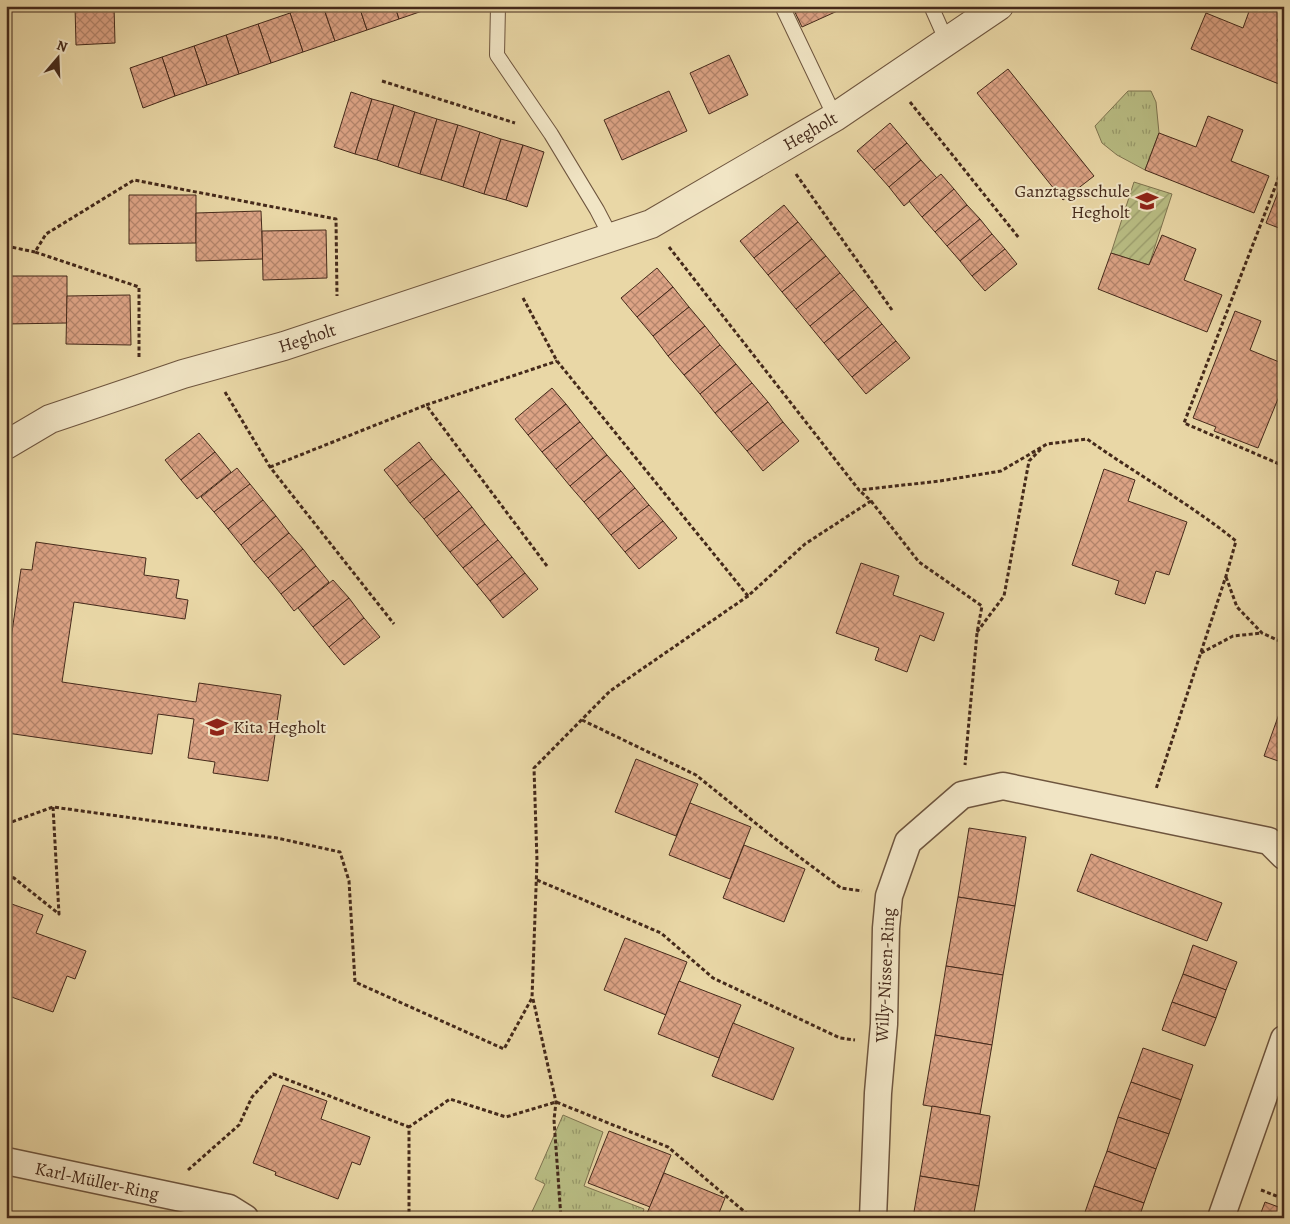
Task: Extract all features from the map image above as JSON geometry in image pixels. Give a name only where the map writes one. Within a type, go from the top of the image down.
[{"type":"street","name":"Hegholt","points":[[6,445],[50,419],[182,374],[284,346],[651,224],[835,117],[997,7]]},
{"type":"street","points":[[962,794],[1003,786],[1269,841],[1284,856]]},
{"type":"street","name":"Willy-Nissen-Ring","points":[[873,1218],[889,896],[908,842],[962,794]]},
{"type":"street","points":[[1221,1218],[1284,1039]]},
{"type":"street","name":"Karl-Müller-Ring","points":[[6,1161],[228,1208],[245,1218]]},
{"type":"lane","points":[[498,6],[497,55],[551,134],[611,237]]},
{"type":"lane","points":[[782,6],[835,117]]},
{"type":"lane","points":[[931,6],[947,42]]},
{"type":"path","points":[[382,81],[551,134]]},
{"type":"path","points":[[906,97],[1019,238]]},
{"type":"path","points":[[1284,164],[1184,423],[1284,466]]},
{"type":"path","points":[[791,167],[892,310]]},
{"type":"path","points":[[35,252],[46,234],[134,180],[336,219],[337,296]]},
{"type":"path","points":[[6,246],[35,252],[139,287],[139,363]]},
{"type":"path","points":[[669,247],[859,490],[871,501],[919,562],[982,606],[977,633],[962,794]]},
{"type":"path","points":[[519,291],[557,361],[748,596]]},
{"type":"path","points":[[270,467],[426,405],[557,361]]},
{"type":"path","points":[[223,388],[270,467],[394,624]]},
{"type":"path","points":[[426,405],[547,566]]},
{"type":"path","points":[[859,490],[940,481],[1000,471],[1047,444],[1087,439],[1208,518],[1236,541],[1147,816]]},
{"type":"path","points":[[977,633],[1004,596],[1029,461],[1047,444]]},
{"type":"path","points":[[561,1218],[554,1120],[556,1102],[532,998],[537,880],[534,768],[610,691],[748,596],[806,544],[871,501]]},
{"type":"path","points":[[1226,576],[1237,607],[1262,633],[1284,643]]},
{"type":"path","points":[[1201,654],[1233,636],[1262,633]]},
{"type":"path","points":[[582,720],[696,775],[774,838],[841,888],[889,896]]},
{"type":"path","points":[[6,824],[53,807],[276,838],[340,852],[349,881],[355,982],[504,1049],[532,998]]},
{"type":"path","points":[[6,876],[14,878],[59,914],[53,807]]},
{"type":"path","points":[[537,880],[661,933],[712,978],[840,1038],[854,1040],[873,1023],[884,1024]]},
{"type":"path","points":[[174,1197],[185,1173],[239,1125],[252,1097],[273,1074],[409,1127]]},
{"type":"path","points":[[409,1127],[450,1099],[506,1117],[556,1102],[668,1146],[752,1218]]},
{"type":"path","points":[[406,1218],[409,1215],[409,1127]]},
{"type":"green space","points":[[1128,91],[1151,91],[1156,102],[1159,133],[1145,170],[1117,155],[1102,143],[1095,126]]},
{"type":"green space","points":[[1134,182],[1172,194],[1149,265],[1111,253]]},
{"type":"green space","points":[[563,1115],[603,1132],[584,1186],[644,1209],[641,1218],[529,1218],[545,1184],[535,1179]]},
{"type":"building","points":[[75,6],[114,6],[115,43],[76,45]]},
{"type":"building","points":[[309,6],[323,6],[335,41],[303,52],[290,13]]},
{"type":"building","points":[[323,6],[359,6],[367,30],[335,41]]},
{"type":"building","points":[[359,6],[395,6],[399,19],[367,30]]},
{"type":"building","points":[[395,6],[431,6],[431,8],[399,19]]},
{"type":"building","points":[[792,6],[843,6],[844,8],[802,27]]},
{"type":"building","points":[[1251,6],[1284,7],[1284,25],[1277,41],[1284,44],[1284,86],[1191,49],[1206,13],[1243,28]]},
{"type":"building","points":[[290,13],[303,52],[271,63],[258,24]]},
{"type":"building","points":[[258,24],[271,63],[239,74],[226,35]]},
{"type":"building","points":[[226,35],[239,74],[207,85],[194,46]]},
{"type":"building","points":[[194,46],[207,85],[175,96],[162,57]]},
{"type":"building","points":[[729,55],[748,95],[709,114],[690,73]]},
{"type":"building","points":[[162,57],[175,96],[143,108],[130,68]]},
{"type":"building","points":[[1008,69],[1094,176],[1063,200],[977,93]]},
{"type":"building","points":[[669,91],[687,131],[622,160],[604,120]]},
{"type":"building","points":[[351,92],[372,99],[355,154],[334,147]]},
{"type":"building","points":[[372,99],[394,105],[377,160],[355,154]]},
{"type":"building","points":[[394,105],[415,112],[398,167],[377,160]]},
{"type":"building","points":[[415,112],[437,119],[420,174],[398,167]]},
{"type":"building","points":[[1208,116],[1243,130],[1231,161],[1269,176],[1254,213],[1145,170],[1159,133],[1196,147]]},
{"type":"building","points":[[437,119],[458,125],[441,180],[420,174]]},
{"type":"building","points":[[890,123],[907,143],[874,170],[857,151]]},
{"type":"building","points":[[458,125],[480,132],[463,187],[441,180]]},
{"type":"building","points":[[480,132],[501,139],[484,194],[463,187]]},
{"type":"building","points":[[501,139],[523,145],[506,200],[484,194]]},
{"type":"building","points":[[907,143],[921,160],[889,187],[874,170]]},
{"type":"building","points":[[523,145],[544,152],[527,207],[506,200]]},
{"type":"building","points":[[921,160],[937,178],[904,206],[889,187]]},
{"type":"building","points":[[941,174],[954,189],[922,217],[909,201]]},
{"type":"building","points":[[1284,177],[1284,230],[1266,223]]},
{"type":"building","points":[[954,189],[967,205],[935,232],[922,217]]},
{"type":"building","points":[[129,195],[196,195],[196,243],[129,244]]},
{"type":"building","points":[[784,205],[798,222],[754,258],[740,241]]},
{"type":"building","points":[[967,205],[980,219],[947,246],[935,232]]},
{"type":"building","points":[[261,211],[263,259],[196,261],[196,213]]},
{"type":"building","points":[[980,219],[992,234],[960,261],[947,246]]},
{"type":"building","points":[[798,222],[812,239],[768,275],[754,258]]},
{"type":"building","points":[[326,230],[327,278],[263,280],[262,231]]},
{"type":"building","points":[[992,234],[1005,249],[972,276],[960,261]]},
{"type":"building","points":[[1162,235],[1196,249],[1184,280],[1222,295],[1207,332],[1098,289],[1111,253],[1149,265]]},
{"type":"building","points":[[812,239],[826,256],[782,292],[768,275]]},
{"type":"building","points":[[1005,249],[1017,264],[985,291],[972,276]]},
{"type":"building","points":[[826,256],[840,273],[796,309],[782,292]]},
{"type":"building","points":[[657,268],[673,287],[637,317],[621,298]]},
{"type":"building","points":[[840,273],[854,290],[810,326],[796,309]]},
{"type":"building","points":[[6,276],[67,276],[67,323],[6,324]]},
{"type":"building","points":[[673,287],[689,307],[653,336],[637,317]]},
{"type":"building","points":[[854,290],[868,307],[824,343],[810,326]]},
{"type":"building","points":[[130,295],[131,345],[66,344],[67,296]]},
{"type":"building","points":[[689,307],[705,326],[668,356],[653,336]]},
{"type":"building","points":[[868,307],[882,324],[838,360],[824,343]]},
{"type":"building","points":[[1235,311],[1261,321],[1250,350],[1284,364],[1284,384],[1258,448],[1214,431],[1216,427],[1193,418]]},
{"type":"building","points":[[882,324],[896,341],[852,377],[838,360]]},
{"type":"building","points":[[705,326],[720,345],[684,375],[668,356]]},
{"type":"building","points":[[896,341],[910,358],[866,394],[852,377]]},
{"type":"building","points":[[720,345],[736,364],[700,394],[684,375]]},
{"type":"building","points":[[736,364],[752,383],[715,413],[700,394]]},
{"type":"building","points":[[752,383],[768,402],[731,432],[715,413]]},
{"type":"building","points":[[552,388],[566,404],[528,435],[515,419]]},
{"type":"building","points":[[768,402],[783,422],[747,451],[731,432]]},
{"type":"building","points":[[566,404],[580,422],[542,452],[528,435]]},
{"type":"building","points":[[580,422],[593,438],[556,469],[542,452]]},
{"type":"building","points":[[783,422],[799,441],[763,471],[747,451]]},
{"type":"building","points":[[199,433],[215,452],[181,480],[165,460]]},
{"type":"building","points":[[593,438],[607,455],[570,486],[556,469]]},
{"type":"building","points":[[419,442],[432,459],[397,486],[384,470]]},
{"type":"building","points":[[215,452],[231,472],[197,499],[181,480]]},
{"type":"building","points":[[607,455],[621,471],[584,502],[570,486]]},
{"type":"building","points":[[432,459],[445,474],[410,503],[397,486]]},
{"type":"building","points":[[237,468],[250,484],[214,512],[201,497]]},
{"type":"building","points":[[1104,469],[1135,480],[1128,501],[1187,522],[1169,575],[1156,571],[1145,604],[1115,594],[1119,581],[1072,565]]},
{"type":"building","points":[[621,471],[635,488],[598,519],[584,502]]},
{"type":"building","points":[[445,474],[459,491],[424,519],[410,503]]},
{"type":"building","points":[[250,484],[263,500],[228,529],[214,512]]},
{"type":"building","points":[[635,488],[649,505],[611,535],[598,519]]},
{"type":"building","points":[[459,491],[472,507],[437,536],[424,519]]},
{"type":"building","points":[[263,500],[276,516],[241,545],[228,529]]},
{"type":"building","points":[[649,505],[663,521],[625,552],[611,535]]},
{"type":"building","points":[[472,507],[485,524],[450,552],[437,536]]},
{"type":"building","points":[[276,516],[289,533],[254,562],[241,545]]},
{"type":"building","points":[[663,521],[677,538],[639,569],[625,552]]},
{"type":"building","points":[[485,524],[498,540],[463,568],[450,552]]},
{"type":"building","points":[[289,533],[303,549],[268,578],[254,562]]},
{"type":"building","points":[[498,540],[512,557],[477,585],[463,568]]},
{"type":"building","points":[[36,542],[146,558],[144,575],[179,580],[176,598],[188,600],[185,619],[74,602],[62,682],[196,702],[199,683],[281,695],[268,781],[213,773],[215,762],[188,758],[194,719],[158,714],[152,754],[7,733],[6,737],[6,646],[10,646],[21,569],[32,570]]},
{"type":"building","points":[[303,549],[316,566],[281,594],[268,578]]},
{"type":"building","points":[[512,557],[525,573],[490,601],[477,585]]},
{"type":"building","points":[[861,563],[899,576],[893,595],[944,613],[934,641],[920,635],[907,672],[875,660],[879,648],[836,633]]},
{"type":"building","points":[[316,566],[329,582],[294,611],[281,594]]},
{"type":"building","points":[[525,573],[538,589],[503,618],[490,601]]},
{"type":"building","points":[[333,580],[349,598],[313,627],[298,608]]},
{"type":"building","points":[[349,598],[364,618],[329,647],[313,627]]},
{"type":"building","points":[[364,618],[380,637],[344,665],[329,647]]},
{"type":"building","points":[[1284,700],[1284,763],[1264,756]]},
{"type":"building","points":[[636,759],[698,784],[676,836],[615,812]]},
{"type":"building","points":[[690,803],[751,827],[730,879],[669,855]]},
{"type":"building","points":[[969,828],[1026,837],[1015,906],[958,897]]},
{"type":"building","points":[[744,845],[805,869],[784,922],[723,898]]},
{"type":"building","points":[[1091,854],[1222,903],[1207,941],[1077,891]]},
{"type":"building","points":[[958,897],[1015,906],[1003,975],[946,966]]},
{"type":"building","points":[[6,902],[43,915],[36,933],[86,951],[75,979],[67,976],[53,1012],[6,995]]},
{"type":"building","points":[[625,938],[687,962],[666,1015],[604,990]]},
{"type":"building","points":[[1193,945],[1237,962],[1226,990],[1183,974]]},
{"type":"building","points":[[946,966],[1003,975],[992,1045],[935,1035]]},
{"type":"building","points":[[1183,974],[1226,990],[1216,1018],[1172,1002]]},
{"type":"building","points":[[679,981],[741,1005],[719,1058],[658,1034]]},
{"type":"building","points":[[1172,1002],[1216,1018],[1205,1046],[1162,1030]]},
{"type":"building","points":[[733,1023],[794,1048],[773,1100],[712,1076]]},
{"type":"building","points":[[935,1035],[992,1045],[980,1114],[923,1105]]},
{"type":"building","points":[[1143,1048],[1193,1065],[1181,1100],[1131,1082]]},
{"type":"building","points":[[1131,1082],[1181,1100],[1169,1134],[1118,1117]]},
{"type":"building","points":[[283,1085],[327,1101],[321,1119],[370,1137],[360,1165],[352,1162],[338,1199],[275,1175],[276,1172],[253,1163]]},
{"type":"building","points":[[932,1106],[990,1116],[979,1186],[920,1176]]},
{"type":"building","points":[[1118,1117],[1169,1134],[1156,1169],[1107,1151]]},
{"type":"building","points":[[609,1131],[671,1155],[650,1207],[588,1183]]},
{"type":"building","points":[[1107,1151],[1156,1169],[1144,1203],[1094,1186]]},
{"type":"building","points":[[664,1173],[725,1198],[717,1218],[645,1218]]},
{"type":"building","points":[[920,1176],[979,1186],[973,1218],[913,1218]]},
{"type":"building","points":[[1094,1186],[1144,1203],[1139,1218],[1083,1218]]},
{"type":"building","points":[[1265,1202],[1284,1209],[1284,1218],[1259,1218]]},
{"type":"building","points":[[6,1212],[17,1214],[16,1218],[6,1218]]},
{"type":"building","points":[[456,1212],[467,1218],[453,1218]]},
{"type":"place","name":"Ganztagsschule Hegholt","points":[[1147,201]]},
{"type":"place","name":"Kita Hegholt","points":[[217,727]]}]
